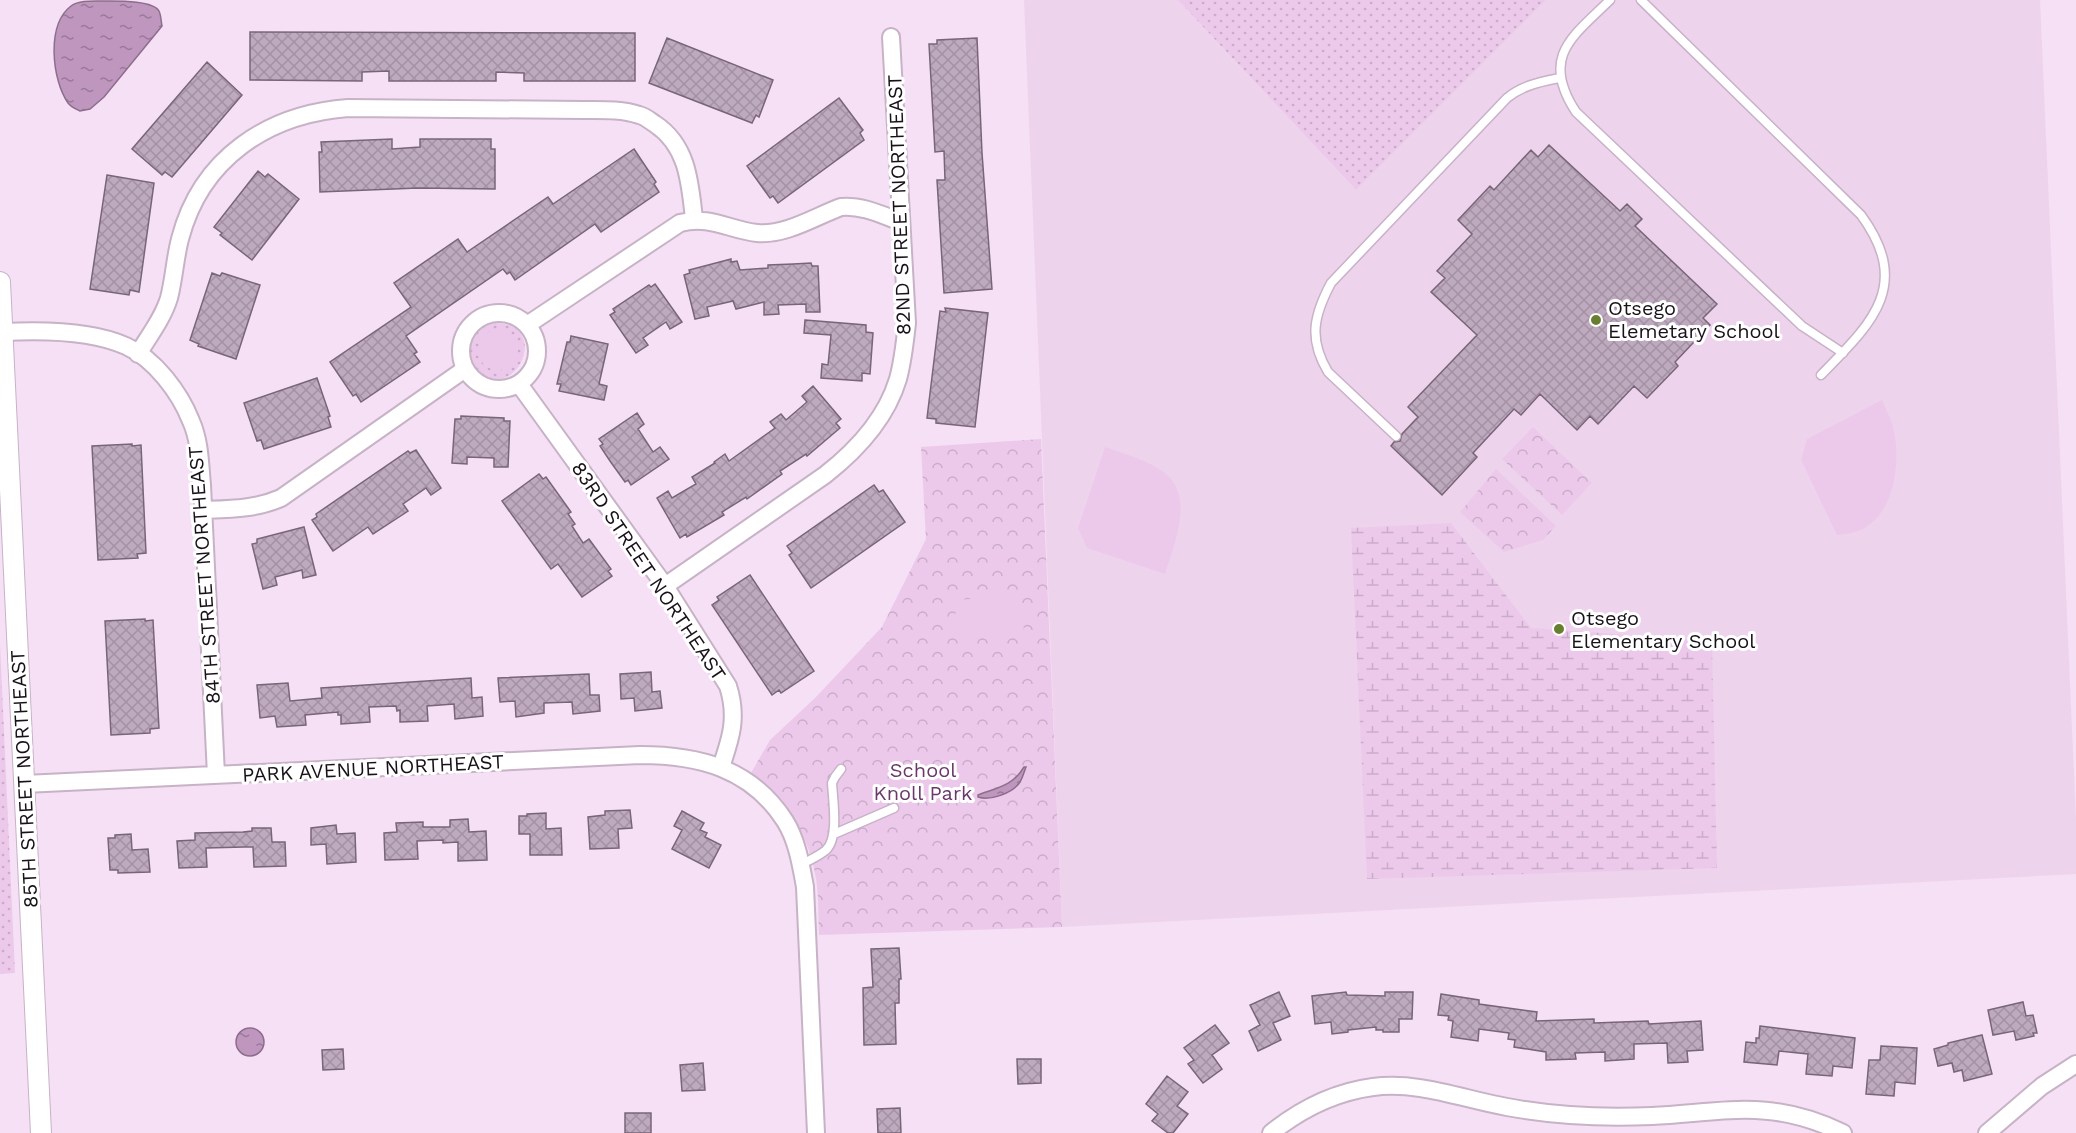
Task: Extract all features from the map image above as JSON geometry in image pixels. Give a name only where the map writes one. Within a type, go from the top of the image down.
[{"type":"street","name":"82ND STREET NORTHEAST","points":[[665,586],[847,458],[866,438],[884,410],[897,381],[903,358],[907,323],[891,37]]},
{"type":"street","points":[[138,354],[163,313],[169,298],[180,239],[189,214],[204,186],[221,164],[242,143],[286,120],[311,112],[348,108],[594,110],[640,115],[663,130],[676,143],[689,177],[694,219]]},
{"type":"street","points":[[527,325],[680,224],[694,219],[758,233],[788,228],[848,206],[859,207],[901,222]]},
{"type":"street","name":"85TH STREET NORTHEAST","points":[[0,282],[41,1133]]},
{"type":"street","points":[[498,312],[511,314],[527,325],[536,340],[538,353],[532,371],[519,384],[507,389],[495,389],[483,386],[472,379],[465,369],[461,356],[466,331],[474,321],[498,312]]},
{"type":"street","name":"84TH STREET NORTHEAST","points":[[3,332],[69,332],[126,346],[149,361],[165,378],[180,399],[192,423],[199,452],[203,510],[216,775]]},
{"type":"street","points":[[203,510],[247,508],[264,505],[281,498],[465,369]]},
{"type":"street","name":"83RD STREET NORTHEAST","points":[[519,384],[665,586],[728,686],[734,703],[734,720],[722,767]]},
{"type":"street","name":"PARK AVENUE NORTHEAST","points":[[24,784],[669,754],[722,767]]},
{"type":"street","points":[[722,767],[745,781],[773,806],[785,821],[801,865],[805,887],[816,1133]]},
{"type":"street","points":[[1987,1133],[2042,1086],[2076,1064]]},
{"type":"street","points":[[1271,1133],[1312,1105],[1348,1091],[1403,1086],[1508,1107],[1562,1113],[1652,1116],[1729,1108],[1763,1109],[1795,1114],[1826,1124],[1843,1133]]},
{"type":"lane","points":[[1610,0],[1570,39],[1562,55],[1560,78],[1566,96],[1576,112],[1803,326],[1843,353]]},
{"type":"lane","points":[[1641,0],[1862,215],[1875,234],[1882,254],[1885,273],[1879,305],[1868,324],[1821,375]]},
{"type":"lane","points":[[1396,436],[1328,372],[1320,359],[1315,328],[1316,315],[1322,300],[1331,283],[1507,98],[1529,84],[1560,78]]},
{"type":"lane","points":[[801,865],[824,852],[831,844],[834,834],[832,783],[841,769]]},
{"type":"lane","points":[[834,834],[894,808]]},
{"type":"shaded area","name":"Otsego Elementary School","points":[[1024,0],[1178,0],[1356,190],[1546,0],[2040,0],[2076,820],[2076,874],[1062,927]]},
{"type":"green space","points":[[1178,0],[1546,0],[1356,190]]},
{"type":"green space","points":[[493,323],[511,326],[522,335],[525,347],[522,360],[515,371],[505,378],[492,378],[478,370],[470,356],[475,336]],"holes":[[[489,332],[514,339],[516,355],[513,362],[506,368],[480,342]]]},
{"type":"green space","points":[[498,330],[512,336],[518,350],[512,364],[498,370],[484,364],[478,350],[484,336]]},
{"type":"green space","points":[[1882,400],[1892,423],[1896,445],[1892,490],[1879,516],[1868,526],[1853,533],[1837,535],[1801,460],[1807,439]]},
{"type":"green space","points":[[1533,427],[1592,483],[1562,515],[1502,459]]},
{"type":"green space","name":"School Knoll Park","points":[[1041,439],[1062,927],[819,935],[817,886],[808,847],[785,807],[751,773],[770,740],[815,698],[882,627],[926,539],[921,447]]},
{"type":"green space","points":[[1105,447],[1151,464],[1165,473],[1174,483],[1181,508],[1180,522],[1165,574],[1087,548],[1078,528]]},
{"type":"green space","points":[[1496,469],[1556,526],[1543,540],[1504,552],[1460,512]]},
{"type":"green space","points":[[1451,523],[1531,628],[1712,641],[1717,868],[1367,879],[1351,528]]},
{"type":"green space","points":[[1022,596],[1024,635],[957,639],[955,600]]},
{"type":"green space","points":[[0,644],[15,973],[0,974]]},
{"type":"water","points":[[82,2],[134,2],[155,7],[161,16],[162,26],[104,97],[90,109],[80,111],[72,107],[63,93],[55,67],[55,39],[63,15],[71,6]]},
{"type":"water","points":[[1026,767],[1021,780],[1012,790],[995,797],[978,797],[978,795],[1009,782]]},
{"type":"water","points":[[250,1028],[260,1032],[264,1042],[260,1052],[250,1056],[240,1052],[236,1042],[240,1032]]},
{"type":"building","points":[[250,32],[635,33],[635,81],[524,81],[524,73],[496,72],[496,81],[389,81],[389,71],[362,72],[362,81],[250,80]]},
{"type":"building","points":[[667,38],[773,80],[759,117],[756,115],[752,123],[649,83]]},
{"type":"building","points":[[977,38],[982,153],[992,289],[944,293],[937,180],[945,180],[944,151],[935,152],[929,44],[937,44],[937,40]]},
{"type":"building","points":[[207,62],[242,95],[172,177],[165,172],[162,175],[132,149]]},
{"type":"building","points":[[839,98],[863,130],[860,133],[864,140],[778,203],[773,196],[770,198],[747,166]]},
{"type":"building","points":[[392,139],[392,149],[420,147],[420,139],[491,139],[491,149],[495,149],[495,189],[418,188],[320,192],[321,142]]},
{"type":"building","name":"Otsego Elemetary School","points":[[1549,145],[1620,211],[1627,204],[1642,219],[1635,226],[1717,304],[1703,318],[1710,325],[1675,362],[1678,366],[1647,398],[1634,386],[1598,424],[1590,416],[1577,430],[1540,394],[1521,415],[1514,409],[1473,453],[1477,457],[1442,495],[1391,446],[1394,442],[1400,441],[1402,434],[1418,417],[1408,407],[1477,335],[1431,292],[1445,278],[1437,271],[1472,234],[1458,220],[1490,186],[1494,190],[1531,150],[1538,157]]},
{"type":"building","points":[[634,149],[656,182],[654,184],[659,192],[601,232],[595,224],[515,280],[510,272],[507,274],[503,269],[406,336],[417,352],[414,354],[420,362],[361,402],[356,394],[353,396],[330,362],[411,307],[394,283],[458,239],[467,252],[548,197],[553,204]]},
{"type":"building","points":[[258,171],[265,177],[268,174],[299,199],[252,260],[220,235],[222,233],[214,227]]},
{"type":"building","points":[[107,175],[154,183],[139,292],[130,290],[129,295],[90,289]]},
{"type":"building","points":[[731,259],[731,262],[737,261],[740,270],[768,268],[768,265],[811,263],[812,266],[818,266],[820,312],[806,312],[806,304],[778,305],[779,314],[764,315],[764,302],[736,309],[733,301],[707,307],[709,316],[695,319],[684,275],[690,273],[689,270]]},
{"type":"building","points":[[212,273],[220,276],[222,273],[260,285],[236,359],[198,346],[199,344],[190,340]]},
{"type":"building","points":[[655,284],[682,322],[670,329],[666,322],[643,338],[648,345],[636,353],[610,315],[615,312],[613,309],[649,285],[651,287]]},
{"type":"building","points":[[945,308],[988,313],[975,427],[936,423],[936,419],[927,418],[940,311],[946,312]]},
{"type":"building","points":[[805,320],[866,325],[866,332],[873,333],[870,374],[862,373],[862,381],[821,378],[822,364],[828,365],[831,335],[804,333]]},
{"type":"building","points":[[571,336],[608,344],[599,384],[607,386],[604,400],[559,391],[561,384],[557,384],[567,342],[570,342]]},
{"type":"building","points":[[317,378],[330,416],[328,417],[331,427],[264,449],[261,440],[257,441],[244,403]]},
{"type":"building","points":[[813,386],[841,419],[836,423],[840,428],[807,456],[806,454],[780,471],[782,474],[747,499],[746,497],[722,512],[724,515],[687,537],[686,534],[680,538],[657,498],[668,491],[672,498],[696,484],[692,477],[725,454],[729,461],[775,428],[770,422],[781,414],[786,420],[807,402],[802,396]]},
{"type":"building","points":[[637,413],[644,424],[638,429],[653,452],[660,447],[669,459],[631,485],[628,480],[625,482],[610,461],[600,446],[603,444],[599,439]]},
{"type":"building","points":[[461,416],[504,418],[504,421],[510,421],[508,467],[494,467],[494,458],[467,457],[467,464],[452,463],[455,419],[461,419]]},
{"type":"building","points":[[132,444],[132,446],[141,445],[146,553],[137,554],[138,558],[98,560],[92,446]]},
{"type":"building","points":[[416,450],[441,488],[431,495],[426,488],[403,504],[408,511],[373,534],[368,527],[333,551],[312,520],[317,517],[316,514],[408,451],[410,453]]},
{"type":"building","points":[[539,474],[543,479],[546,477],[571,512],[568,514],[575,524],[572,526],[583,543],[589,539],[611,569],[608,571],[612,576],[582,597],[558,564],[551,569],[502,501]]},
{"type":"building","points":[[874,485],[879,492],[883,490],[905,522],[811,588],[789,555],[792,553],[787,546]]},
{"type":"building","points":[[304,527],[316,575],[303,578],[302,570],[275,577],[277,585],[263,589],[252,544],[257,543],[257,539]]},
{"type":"building","points":[[750,575],[814,671],[781,693],[779,690],[772,695],[712,605],[719,600],[717,597]]},
{"type":"building","points":[[145,619],[145,621],[153,620],[159,728],[150,729],[150,733],[111,735],[105,621]]},
{"type":"building","points":[[651,672],[652,692],[660,691],[662,708],[635,711],[634,698],[621,699],[620,674]]},
{"type":"building","points":[[589,674],[590,695],[599,695],[600,711],[573,714],[572,702],[544,703],[544,713],[516,717],[515,701],[500,702],[498,678]]},
{"type":"building","points":[[471,678],[472,698],[482,697],[483,716],[455,719],[454,704],[427,706],[428,721],[400,722],[400,710],[397,711],[396,706],[369,707],[370,722],[341,724],[341,715],[338,715],[338,712],[305,715],[306,725],[277,727],[275,716],[260,718],[257,685],[288,683],[290,701],[322,698],[321,688]]},
{"type":"building","points":[[630,810],[632,828],[618,829],[619,848],[590,849],[588,817],[605,815],[605,811]]},
{"type":"building","points":[[682,811],[704,823],[700,830],[707,833],[705,837],[721,845],[709,868],[672,849],[682,830],[674,826]]},
{"type":"building","points":[[546,813],[546,829],[561,828],[562,855],[530,855],[530,834],[519,834],[519,816]]},
{"type":"building","points":[[468,819],[469,832],[486,831],[487,860],[458,861],[458,842],[443,843],[443,840],[417,841],[418,859],[385,860],[384,833],[397,832],[396,823],[423,822],[423,827],[450,827],[450,820]]},
{"type":"building","points":[[336,825],[337,834],[355,833],[356,862],[327,864],[326,844],[311,845],[311,828]]},
{"type":"building","points":[[252,828],[271,828],[272,842],[285,842],[286,866],[254,867],[253,847],[244,847],[206,848],[207,867],[179,868],[177,841],[195,840],[195,833],[243,832],[252,831]]},
{"type":"building","points":[[131,834],[132,850],[148,849],[150,872],[118,873],[118,870],[110,870],[108,838]]},
{"type":"building","points":[[899,948],[901,979],[899,979],[899,1003],[895,1003],[896,1044],[864,1045],[863,988],[873,987],[871,949]]},
{"type":"building","points":[[1279,992],[1290,1016],[1273,1023],[1281,1040],[1258,1051],[1249,1031],[1260,1025],[1250,1005]]},
{"type":"building","points":[[1346,992],[1347,995],[1385,996],[1385,992],[1413,992],[1412,1019],[1399,1019],[1399,1032],[1383,1032],[1383,1030],[1376,1030],[1376,1027],[1332,1034],[1331,1022],[1315,1024],[1312,996]]},
{"type":"building","points":[[1441,994],[1479,1000],[1479,1004],[1537,1012],[1536,1021],[1594,1019],[1594,1023],[1648,1021],[1649,1024],[1701,1021],[1703,1050],[1687,1051],[1688,1062],[1668,1063],[1667,1043],[1634,1044],[1634,1059],[1605,1061],[1605,1052],[1575,1053],[1576,1059],[1546,1060],[1546,1052],[1514,1047],[1515,1040],[1508,1039],[1509,1033],[1479,1029],[1478,1041],[1451,1037],[1453,1021],[1448,1020],[1449,1016],[1438,1015]]},
{"type":"building","points":[[2023,1002],[2026,1016],[2033,1015],[2037,1033],[2033,1033],[2034,1036],[2016,1040],[2014,1031],[1993,1035],[1988,1010]]},
{"type":"building","points":[[1215,1025],[1229,1043],[1212,1055],[1222,1069],[1203,1083],[1188,1064],[1194,1060],[1184,1048]]},
{"type":"building","points":[[1760,1026],[1855,1038],[1852,1068],[1833,1066],[1832,1076],[1806,1074],[1808,1054],[1779,1051],[1777,1065],[1744,1062],[1746,1042],[1756,1043]]},
{"type":"building","points":[[1982,1035],[1992,1074],[1964,1081],[1962,1070],[1954,1072],[1952,1063],[1938,1066],[1934,1049],[1948,1045],[1948,1043]]},
{"type":"building","points":[[1881,1046],[1917,1048],[1915,1084],[1895,1082],[1894,1096],[1866,1094],[1869,1060],[1880,1060]]},
{"type":"building","points":[[343,1049],[344,1069],[323,1070],[322,1050]]},
{"type":"building","points":[[1017,1059],[1041,1059],[1041,1083],[1018,1084]]},
{"type":"building","points":[[703,1063],[705,1090],[682,1091],[680,1065]]},
{"type":"building","points":[[1167,1076],[1188,1092],[1177,1106],[1188,1114],[1173,1133],[1168,1133],[1152,1121],[1158,1114],[1146,1104]]},
{"type":"building","points":[[900,1108],[901,1133],[878,1133],[877,1109]]},
{"type":"building","points":[[625,1113],[651,1113],[651,1133],[625,1133]]},
{"type":"place","name":"Otsego Elemetary School","points":[[1596,320]]},
{"type":"place","name":"Otsego Elementary School","points":[[1559,629]]}]
